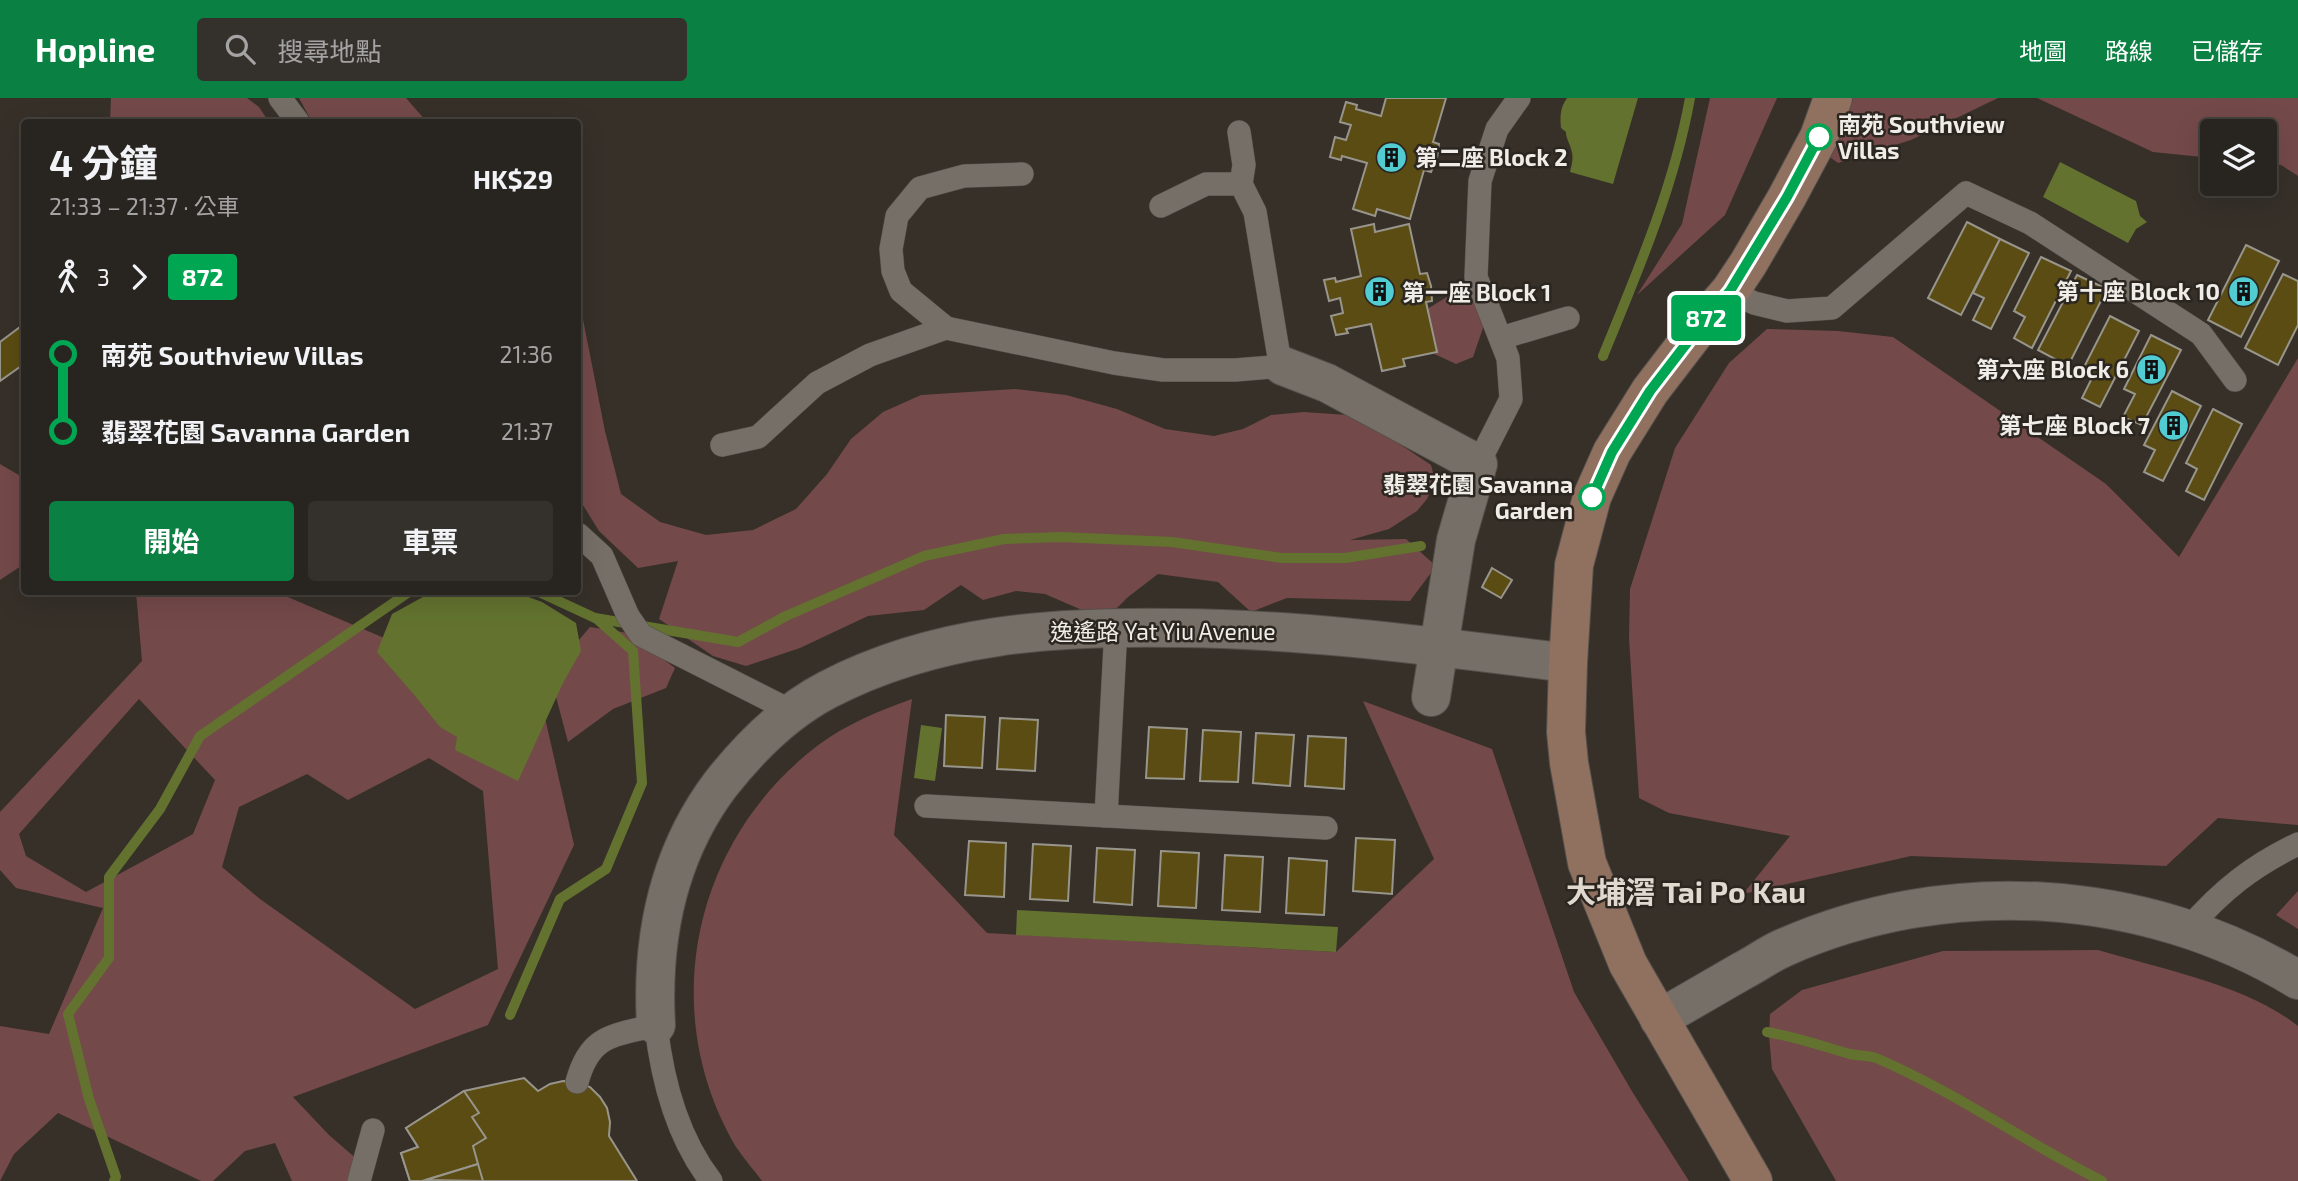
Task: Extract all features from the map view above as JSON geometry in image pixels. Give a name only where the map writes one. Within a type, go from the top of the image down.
[{"type":"main road","points":[[1753,1181],[1628,964],[1587,863],[1566,732],[1567,663],[1574,565],[1592,497],[1612,452],[1650,391],[1730,291],[1787,197],[1819,137],[1833,98]]},
{"type":"street","points":[[1283,366],[1327,383],[1478,464],[1455,540],[1431,697]]},
{"type":"street","name":"逸遙路 Yat Yiu Avenue","points":[[656,1025],[654,986],[664,907],[675,869],[711,798],[735,766],[763,737],[793,712],[827,690],[874,670],[922,653],[971,641],[1068,628],[1116,627],[1282,632],[1567,663]]},
{"type":"street","points":[[1659,1019],[1782,948],[1855,922],[1931,905],[1983,901],[2035,900],[2087,905],[2138,915],[2188,929],[2236,948],[2298,980]]},
{"type":"lane","points":[[280,98],[296,119]]},
{"type":"lane","points":[[1478,464],[1511,399],[1507,358],[1476,277],[1480,181],[1497,129],[1520,98]]},
{"type":"lane","points":[[722,445],[758,437],[817,383],[859,360],[946,328],[1114,363],[1163,370],[1235,370],[1283,366],[1278,351],[1255,212],[1241,184],[1244,165],[1239,132]]},
{"type":"lane","points":[[946,328],[901,291],[893,271],[891,249],[897,216],[920,188],[964,176],[1022,174]]},
{"type":"lane","points":[[1161,206],[1206,184],[1241,184]]},
{"type":"lane","points":[[1730,291],[1754,303],[1787,311],[1832,308],[1966,193],[2030,223],[2201,334],[2235,380]]},
{"type":"lane","points":[[1501,338],[1568,318]]},
{"type":"lane","points":[[581,537],[602,556],[634,625],[793,712]]},
{"type":"lane","points":[[1106,816],[1116,627]]},
{"type":"lane","points":[[926,806],[1326,828]]},
{"type":"lane","points":[[2188,929],[2212,900],[2241,876],[2298,844]]},
{"type":"lane","points":[[577,1082],[582,1063],[593,1047],[610,1037],[656,1025]]},
{"type":"lane","name":"逸遙路 Yat Yiu Avenue","points":[[656,1025],[669,1096],[684,1135],[711,1181]]},
{"type":"lane","points":[[359,1181],[373,1130]]},
{"type":"shaded area","points":[[111,98],[247,98],[259,107],[267,119],[110,119]]},
{"type":"shaded area","points":[[299,98],[406,98],[424,119],[310,119]]},
{"type":"shaded area","points":[[1567,98],[1638,98],[1613,184],[1570,172],[1572,152],[1566,132],[1561,128],[1562,109]]},
{"type":"shaded area","points":[[1710,98],[1777,98],[1725,215],[1637,295],[1682,224]]},
{"type":"shaded area","points":[[1815,98],[1998,98],[1911,140],[1838,163],[1809,142]]},
{"type":"shaded area","points":[[2037,98],[2298,98],[2298,176],[2277,164],[2277,119],[2200,119],[2200,157],[2153,152]]},
{"type":"shaded area","points":[[2060,162],[2136,201],[2140,216],[2147,222],[2136,229],[2128,243],[2043,197]]},
{"type":"shaded area","points":[[1455,292],[1479,306],[1483,328],[1473,357],[1456,364],[1428,351],[1419,314]]},
{"type":"shaded area","points":[[581,309],[605,431],[621,494],[660,522],[706,535],[753,530],[796,509],[827,474],[851,439],[883,412],[921,395],[1015,389],[1066,395],[1117,409],[1165,429],[1214,436],[1243,429],[1271,415],[1304,412],[1347,415],[1386,435],[1431,465],[1435,480],[1427,499],[1417,511],[1389,529],[1350,540],[1406,539],[1436,566],[1410,601],[1287,598],[1251,612],[1218,582],[1158,574],[1128,597],[1105,620],[1045,594],[1016,591],[983,600],[961,585],[924,610],[868,616],[800,648],[746,666],[713,656],[659,619],[678,561],[638,568],[599,531],[581,502]]},
{"type":"shaded area","points":[[1767,329],[1838,331],[1893,337],[2106,484],[2179,557],[2298,358],[2298,825],[2218,818],[2166,866],[1911,856],[1743,894],[1790,836],[1669,813],[1639,798],[1629,638],[1630,589],[1675,448],[1729,363]]},
{"type":"shaded area","points":[[0,464],[21,476],[21,566],[0,580]]},
{"type":"shaded area","points":[[136,595],[283,595],[542,705],[574,845],[488,1025],[293,1097],[329,1135],[359,1161],[359,1181],[292,1181],[275,1143],[245,1151],[213,1181],[201,1181],[58,1113],[14,1154],[0,1181],[0,1026],[49,1034],[103,908],[16,888],[0,870],[0,812],[142,661]],"holes":[[[139,699],[215,780],[193,834],[86,892],[26,856],[19,834]],[[429,758],[483,791],[498,969],[415,1009],[260,899],[222,867],[239,807],[307,774],[348,800]]]},
{"type":"shaded area","points":[[427,595],[523,595],[542,602],[576,623],[581,651],[563,683],[518,781],[455,750],[457,737],[440,727],[377,652],[392,614]]},
{"type":"shaded area","points":[[590,627],[628,633],[675,668],[666,688],[613,709],[568,742],[550,674]]},
{"type":"shaded area","points":[[912,699],[894,835],[987,933],[1336,952],[1434,859],[1363,701],[1492,749],[1574,992],[1689,1181],[762,1181],[736,1147],[711,1095],[697,1040],[694,985],[700,931],[716,879],[741,830],[775,785],[817,746],[875,713]]},
{"type":"shaded area","points":[[921,725],[942,728],[935,781],[914,778]]},
{"type":"shaded area","points":[[2298,891],[2298,929],[2276,915]]},
{"type":"shaded area","points":[[1017,910],[1338,927],[1336,952],[1016,935]]},
{"type":"shaded area","points":[[2098,950],[2229,989],[2277,1012],[2298,1026],[2298,1181],[1836,1181],[1772,1069],[1770,1014],[1802,990],[1943,951]]},
{"type":"building","name":"第二座 Block 2","points":[[1386,98],[1446,98],[1433,142],[1439,144],[1437,158],[1431,172],[1424,170],[1410,219],[1377,209],[1375,216],[1353,209],[1367,163],[1342,156],[1341,160],[1330,157],[1335,137],[1346,140],[1351,125],[1340,122],[1346,102],[1357,105],[1356,109],[1381,116]]},
{"type":"building","points":[[1967,222],[2000,239],[1961,315],[1928,298]]},
{"type":"building","name":"第一座 Block 1","points":[[1374,224],[1375,232],[1409,224],[1420,274],[1427,273],[1431,286],[1432,301],[1426,302],[1437,352],[1403,359],[1405,366],[1382,371],[1371,324],[1346,329],[1348,333],[1336,335],[1331,316],[1343,313],[1340,298],[1329,301],[1324,280],[1335,278],[1336,282],[1361,276],[1351,229]]},
{"type":"building","points":[[2000,239],[2029,253],[1991,329],[1973,320],[1984,298],[1973,293]]},
{"type":"building","name":"第十座 Block 10","points":[[2246,245],[2279,261],[2241,337],[2208,320]]},
{"type":"building","points":[[2041,257],[2071,271],[2032,348],[2014,338],[2025,317],[2014,311]]},
{"type":"building","points":[[2283,274],[2298,281],[2298,325],[2278,365],[2245,348]]},
{"type":"building","points":[[2077,275],[2107,289],[2068,366],[2038,350]]},
{"type":"building","points":[[2110,316],[2139,331],[2100,407],[2082,398],[2093,376],[2082,371]]},
{"type":"building","points":[[21,326],[21,366],[0,381],[0,342]]},
{"type":"building","name":"第六座 Block 6","points":[[2151,335],[2181,350],[2142,425],[2123,417],[2135,394],[2124,389]]},
{"type":"building","name":"第七座 Block 7","points":[[2172,391],[2201,406],[2163,481],[2144,472],[2155,450],[2144,445]]},
{"type":"building","points":[[2213,409],[2242,424],[2204,500],[2186,491],[2197,469],[2186,463]]},
{"type":"building","points":[[1492,568],[1512,580],[1501,598],[1482,587]]},
{"type":"building","points":[[946,715],[985,717],[982,768],[944,766]]},
{"type":"building","points":[[1000,718],[1038,720],[1035,771],[997,769]]},
{"type":"building","points":[[1149,727],[1187,729],[1184,779],[1146,778]]},
{"type":"building","points":[[1203,730],[1241,732],[1238,782],[1200,781]]},
{"type":"building","points":[[1256,733],[1294,735],[1290,786],[1253,783]]},
{"type":"building","points":[[1308,736],[1346,738],[1344,789],[1305,786]]},
{"type":"building","points":[[1356,838],[1395,840],[1392,894],[1353,891]]},
{"type":"building","points":[[969,841],[1006,843],[1004,897],[965,895]]},
{"type":"building","points":[[1033,844],[1071,846],[1068,901],[1030,899]]},
{"type":"building","points":[[1097,848],[1135,850],[1132,905],[1094,902]]},
{"type":"building","points":[[1161,851],[1199,853],[1196,908],[1158,906]]},
{"type":"building","points":[[1225,855],[1263,857],[1260,912],[1222,910]]},
{"type":"building","points":[[1289,858],[1327,861],[1324,915],[1286,913]]},
{"type":"building","points":[[524,1078],[538,1091],[563,1081],[590,1087],[607,1108],[609,1136],[637,1181],[410,1181],[401,1153],[418,1147],[406,1128],[464,1091]]},
{"type":"building","points":[[464,1091],[479,1113],[472,1117],[486,1138],[473,1146],[478,1164],[422,1181],[410,1181],[401,1153],[418,1147],[406,1128]]},
{"type":"building","points":[[478,1164],[483,1181],[426,1180]]},
{"type":"waterway","points":[[1603,356],[1664,197],[1690,98]]},
{"type":"waterway","points":[[545,595],[595,618],[738,642],[786,616],[924,556],[1004,539],[1061,537],[1172,542],[1282,558],[1345,558],[1421,546]]},
{"type":"waterway","points":[[114,1181],[116,1177],[89,1099],[68,1014],[109,958],[109,877],[160,809],[200,736],[405,595]]},
{"type":"waterway","points":[[510,1015],[560,899],[606,869],[642,783],[633,651],[597,619]]},
{"type":"waterway","points":[[1767,1032],[1850,1054],[1870,1056],[1906,1071],[2102,1181]]},
{"type":"bus line","name":"872","points":[[1592,497],[1612,452],[1650,391],[1730,291],[1748,264],[1819,137]]},
{"type":"place","name":"南苑 Southview Villas","points":[[1819,137]]},
{"type":"place","name":"第二座 Block 2","points":[[1392,157]]},
{"type":"place","name":"第十座 Block 10","points":[[2243,291]]},
{"type":"place","name":"第一座 Block 1","points":[[1379,292]]},
{"type":"place","name":"第六座 Block 6","points":[[2152,369]]},
{"type":"place","name":"第七座 Block 7","points":[[2173,425]]},
{"type":"place","name":"翡翠花園 Savanna Garden","points":[[1592,497]]},
{"type":"district","name":"大埔滘 Tai Po Kau","points":[[1686,891]]}]
